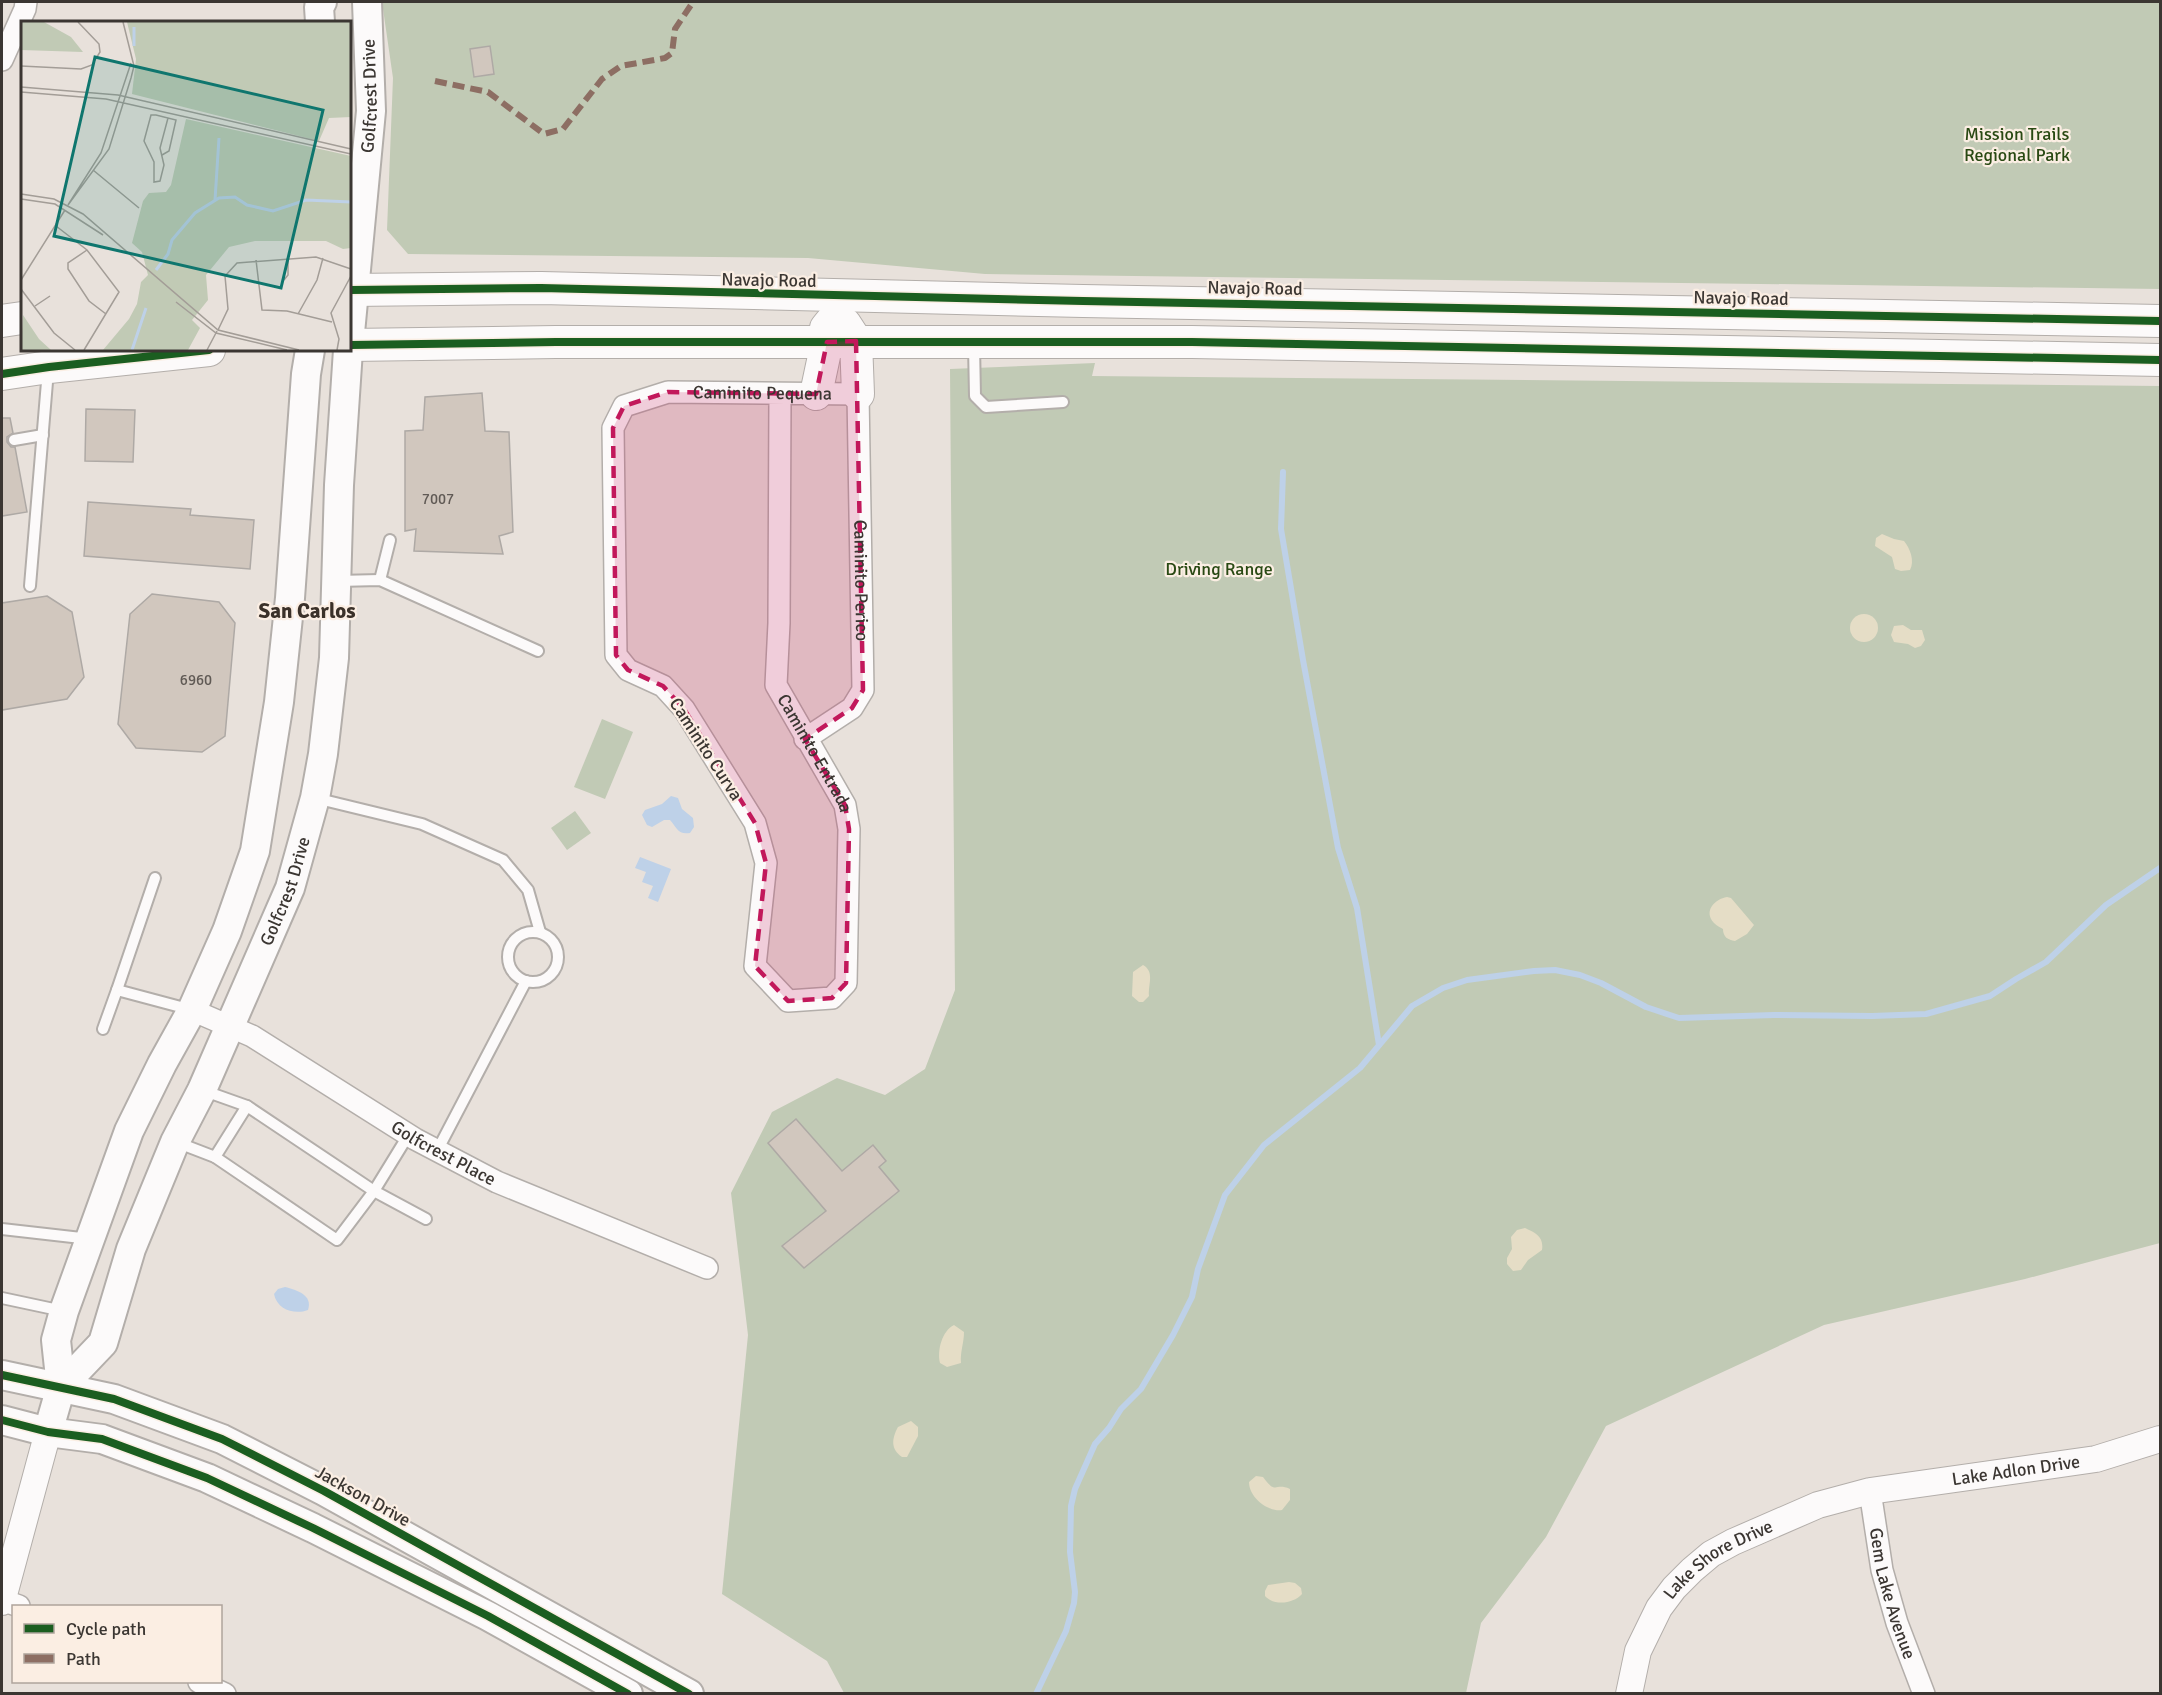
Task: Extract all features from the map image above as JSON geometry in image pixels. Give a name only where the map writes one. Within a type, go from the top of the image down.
[{"type":"main road","points":[[320,21],[319,7],[322,2]]},
{"type":"main road","name":"Golfcrest Drive","points":[[351,312],[371,111],[367,2]]},
{"type":"main road","name":"Navajo Road","points":[[352,290],[541,288],[780,295],[2160,321]]},
{"type":"main road","points":[[780,295],[838,312],[1002,316],[1083,301]]},
{"type":"main road","points":[[838,312],[826,328],[842,341],[858,394]]},
{"type":"main road","points":[[2,321],[21,318]]},
{"type":"main road","points":[[816,394],[842,341]]},
{"type":"main road","points":[[351,345],[556,342],[1204,342],[2160,360]]},
{"type":"main road","points":[[2,374],[200,351]]},
{"type":"main road","name":"Golfcrest Drive","points":[[48,1432],[62,1387],[56,1340],[64,1311],[129,1131],[192,1010],[227,931],[255,851],[279,702],[290,598],[306,374],[310,351]]},
{"type":"main road","name":"Golfcrest Drive","points":[[62,1387],[103,1343],[130,1248],[290,888],[315,798],[323,754],[334,658],[339,484],[348,351]]},
{"type":"main road","name":"Jackson Drive","points":[[2,1375],[114,1399],[222,1439],[324,1491],[689,1694]]},
{"type":"main road","points":[[2,1420],[48,1432],[102,1440],[207,1478],[478,1610],[628,1694]]},
{"type":"street","points":[[2,60],[26,2]]},
{"type":"street","name":"Caminito Pequena","points":[[668,392],[780,395],[858,394]]},
{"type":"street","name":"Caminito Curva","points":[[668,392],[624,406],[613,428],[616,655],[628,670],[663,686],[684,709],[755,823],[766,863],[755,966],[788,1001],[832,998],[846,983],[847,970]]},
{"type":"street","name":"Caminito Perico","points":[[805,739],[852,708],[863,690],[858,394]]},
{"type":"street","name":"Caminito Entrada","points":[[780,395],[776,685],[845,805],[849,829],[847,970]]},
{"type":"street","name":"Golfcrest Place","points":[[192,1010],[252,1036],[409,1134],[497,1182],[707,1268]]},
{"type":"street","name":"Golfcrest Drive","points":[[2,1601],[48,1432]]},
{"type":"street","name":"Lake Adlon Drive","points":[[1870,1491],[2096,1459],[2160,1439]]},
{"type":"street","name":"Lake Shore Drive","points":[[1629,1694],[1638,1651],[1647,1629],[1674,1588],[1692,1570],[1712,1554],[1733,1542],[1818,1505],[1870,1491]]},
{"type":"street","name":"Gem Lake Avenue","points":[[1870,1491],[1882,1570],[1897,1623],[1924,1694]]},
{"type":"street","points":[[201,1683],[225,1694]]},
{"type":"lane","points":[[974,342],[975,396],[986,407],[1063,402]]},
{"type":"lane","points":[[30,586],[49,367]]},
{"type":"lane","points":[[14,440],[43,435]]},
{"type":"lane","points":[[380,580],[390,540]]},
{"type":"lane","points":[[337,581],[380,580],[538,651]]},
{"type":"lane","points":[[315,798],[422,824],[503,860],[528,890],[540,933]]},
{"type":"lane","points":[[103,1029],[155,878]]},
{"type":"lane","points":[[540,933],[554,944],[558,952],[558,961],[549,976],[542,980],[526,981],[513,972],[509,966],[507,957],[509,948],[522,934],[540,933]]},
{"type":"lane","points":[[437,1150],[526,981]]},
{"type":"lane","points":[[117,990],[192,1010]]},
{"type":"lane","points":[[202,1090],[247,1106],[374,1191],[426,1219]]},
{"type":"lane","points":[[215,1157],[247,1106]]},
{"type":"lane","points":[[176,1142],[215,1157],[337,1240],[374,1191],[409,1134]]},
{"type":"lane","points":[[2,1229],[90,1239]]},
{"type":"lane","points":[[2,1298],[64,1311]]},
{"type":"highlighted area","points":[[856,341],[863,690],[852,708],[805,739],[845,805],[849,829],[846,983],[832,998],[788,1001],[755,966],[766,863],[755,823],[684,709],[663,686],[628,670],[616,655],[613,428],[624,406],[668,392],[816,394],[827,342]]},
{"type":"green space","name":"Mission Trails Regional Park","points":[[382,2],[2160,2],[2160,289],[985,274],[808,258],[408,254],[387,230],[393,78]]},
{"type":"green space","name":"Driving Range","points":[[1095,363],[1092,376],[2160,386],[2160,1243],[2025,1279],[1824,1325],[1606,1426],[1546,1537],[1481,1623],[1466,1693],[844,1693],[827,1661],[722,1594],[748,1335],[731,1193],[772,1112],[837,1078],[885,1095],[925,1069],[955,990],[950,369]]},
{"type":"green space","points":[[602,719],[633,732],[605,799],[574,787]]},
{"type":"green space","points":[[575,811],[591,833],[567,850],[551,828]]},
{"type":"sand","points":[[1882,534],[1904,541],[1911,555],[1910,570],[1895,569],[1892,557],[1875,546],[1876,538]]},
{"type":"sand","points":[[1864,614],[1874,618],[1878,628],[1874,638],[1864,642],[1854,638],[1850,628],[1854,618]]},
{"type":"sand","points":[[1903,625],[1911,630],[1922,630],[1925,640],[1921,646],[1915,648],[1908,644],[1894,642],[1891,635],[1894,626]]},
{"type":"sand","points":[[1731,898],[1754,925],[1747,934],[1735,941],[1726,938],[1723,929],[1714,923],[1710,914],[1712,906],[1718,900]]},
{"type":"sand","points":[[1143,965],[1150,975],[1149,996],[1143,1002],[1139,1002],[1132,996],[1133,972]]},
{"type":"sand","points":[[1525,1228],[1538,1236],[1542,1242],[1542,1250],[1528,1260],[1521,1270],[1513,1271],[1507,1264],[1507,1258],[1512,1249],[1511,1237],[1517,1230]]},
{"type":"sand","points":[[954,1325],[964,1332],[961,1363],[947,1367],[940,1363],[940,1347],[946,1332]]},
{"type":"sand","points":[[911,1421],[918,1427],[918,1436],[907,1457],[902,1457],[895,1450],[894,1435],[898,1427]]},
{"type":"sand","points":[[1256,1476],[1263,1477],[1273,1487],[1290,1489],[1290,1500],[1282,1510],[1271,1509],[1255,1498],[1249,1482]]},
{"type":"sand","points":[[1289,1582],[1301,1588],[1302,1594],[1294,1600],[1284,1603],[1273,1601],[1265,1596],[1268,1585]]},
{"type":"water","points":[[671,796],[678,798],[682,809],[693,818],[694,827],[690,833],[680,832],[670,820],[664,820],[652,827],[647,825],[642,815],[645,810],[662,804]]},
{"type":"water","points":[[640,857],[671,869],[658,902],[648,898],[653,886],[642,882],[646,872],[635,868]]},
{"type":"water","points":[[285,1287],[306,1297],[308,1310],[298,1312],[287,1310],[279,1304],[274,1294],[278,1289]]},
{"type":"building","points":[[490,46],[494,74],[474,77],[470,49]]},
{"type":"building","points":[[482,393],[485,431],[509,432],[513,532],[499,536],[503,554],[414,551],[416,529],[405,531],[405,431],[423,430],[425,397]]},
{"type":"building","points":[[86,409],[135,410],[133,462],[85,461]]},
{"type":"building","points":[[2,418],[10,418],[13,433],[7,437],[7,442],[11,447],[15,447],[27,512],[2,516]]},
{"type":"building","points":[[88,502],[191,509],[190,515],[254,520],[250,569],[84,556]]},
{"type":"building","points":[[152,594],[219,602],[235,623],[225,736],[202,752],[136,748],[118,724],[130,614]]},
{"type":"building","points":[[47,596],[72,612],[84,677],[67,699],[2,710],[2,603]]},
{"type":"building","points":[[796,1119],[842,1171],[873,1145],[886,1161],[879,1167],[899,1191],[804,1268],[782,1246],[826,1211],[768,1143]]},
{"type":"waterway","points":[[1283,472],[1281,529],[1338,848],[1357,908],[1379,1045]]},
{"type":"waterway","points":[[1036,1694],[1066,1631],[1074,1603],[1075,1592],[1070,1552],[1071,1506],[1075,1489],[1095,1444],[1121,1409],[1141,1389],[1173,1335],[1192,1297],[1198,1269],[1225,1195],[1264,1145],[1360,1068],[1412,1006],[1443,988],[1467,980],[1555,970],[1580,975],[1601,983],[1646,1007],[1679,1018],[1926,1014],[1990,996],[2046,962],[2106,905],[2160,868]]},
{"type":"marked path","points":[[435,81],[488,92],[544,134],[563,129],[602,79],[621,66],[665,58],[672,53],[675,29],[693,2]]},
{"type":"cycle path","points":[[351,290],[541,288],[1083,301],[2160,321]]},
{"type":"cycle path","points":[[351,345],[556,342],[1192,342],[2160,360]]},
{"type":"cycle path","points":[[2,374],[200,351]]},
{"type":"cycle path","points":[[2,1375],[114,1399],[222,1439],[324,1491],[689,1694]]},
{"type":"cycle path","points":[[2,1420],[48,1432],[102,1439],[207,1478],[313,1528],[488,1616],[628,1694]]},
{"type":"district","name":"San Carlos","points":[[307,611]]}]
